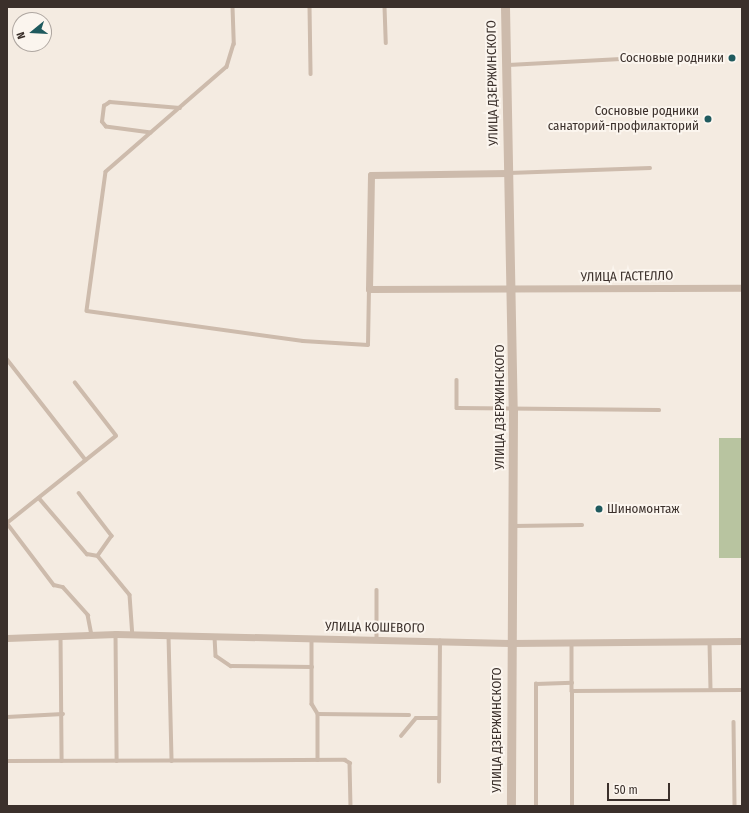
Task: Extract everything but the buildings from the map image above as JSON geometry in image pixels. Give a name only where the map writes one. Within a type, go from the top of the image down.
[{"type":"street","name":"УЛИЦА ДЗЕРЖИНСКОГО","points":[[505,7],[512,291],[513,409],[513,526],[510,643],[511,806]]},
{"type":"street","points":[[369,290],[371,175],[508,172]]},
{"type":"street","name":"УЛИЦА ГАСТЕЛЛО","points":[[369,290],[512,291],[742,288]]},
{"type":"street","name":"УЛИЦА КОШЕВОГО","points":[[7,638],[116,634],[510,643],[742,641]]},
{"type":"lane","points":[[233,7],[234,44],[227,67],[106,172],[87,311],[303,341],[368,345],[369,290]]},
{"type":"lane","points":[[310,7],[311,74]]},
{"type":"lane","points":[[385,7],[386,43]]},
{"type":"lane","points":[[506,65],[621,59]]},
{"type":"lane","points":[[151,133],[106,127],[102,122],[104,106],[110,102],[180,108]]},
{"type":"lane","points":[[508,172],[650,168]]},
{"type":"lane","points":[[7,359],[86,460]]},
{"type":"lane","points":[[457,380],[457,408],[659,410]]},
{"type":"lane","points":[[75,383],[116,436],[7,523],[54,585],[63,587],[88,614],[92,635]]},
{"type":"lane","points":[[80,493],[112,536],[98,556]]},
{"type":"lane","points":[[39,498],[87,554],[98,556],[130,595],[133,635]]},
{"type":"lane","points":[[513,526],[582,525]]},
{"type":"lane","points":[[377,590],[377,640]]},
{"type":"lane","points":[[116,634],[117,761]]},
{"type":"lane","points":[[60,636],[63,714],[62,761]]},
{"type":"lane","points":[[169,636],[172,761]]},
{"type":"lane","points":[[215,636],[216,656],[231,666],[312,667]]},
{"type":"lane","points":[[312,638],[312,704],[318,714],[318,760]]},
{"type":"lane","points":[[438,782],[440,641]]},
{"type":"lane","points":[[710,641],[711,690]]},
{"type":"lane","points":[[572,642],[572,806]]},
{"type":"lane","points":[[536,806],[536,684],[572,683]]},
{"type":"lane","points":[[572,691],[742,690]]},
{"type":"lane","points":[[7,717],[63,714]]},
{"type":"lane","points":[[318,714],[409,715]]},
{"type":"lane","points":[[401,736],[416,718],[439,718]]},
{"type":"lane","points":[[734,722],[735,806]]},
{"type":"lane","points":[[7,761],[345,760],[350,763],[352,806]]},
{"type":"green space","points":[[719,438],[742,438],[742,558],[719,558]]},
{"type":"place","name":"Сосновые родники","points":[[732,58]]},
{"type":"place","name":"Сосновые родники санаторий-профилакторий","points":[[708,119]]},
{"type":"place","name":"Шиномонтаж","points":[[599,509]]}]
